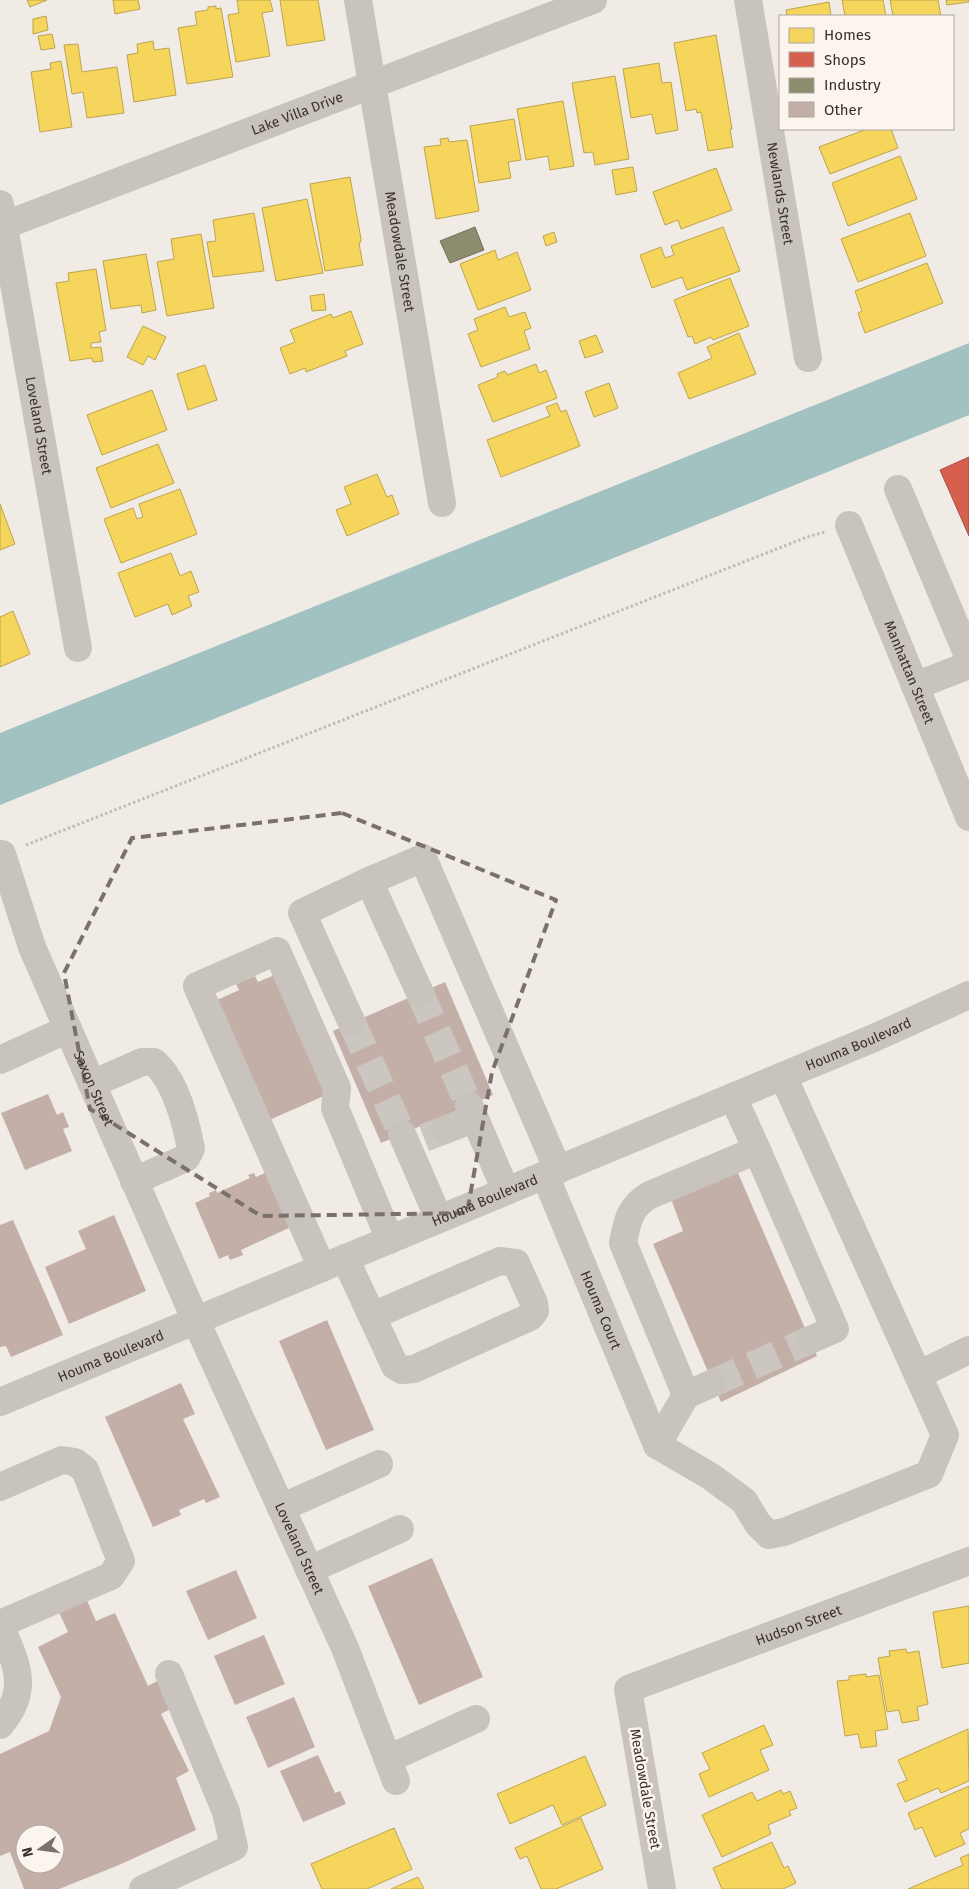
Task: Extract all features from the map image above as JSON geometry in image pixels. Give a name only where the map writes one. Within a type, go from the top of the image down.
[{"type":"street","name":"Meadowdale Street","points":[[358,0],[442,503]]},
{"type":"street","name":"Lake Villa Drive","points":[[1,219],[372,84],[593,0]]},
{"type":"street","name":"Newlands Street","points":[[748,0],[808,358]]},
{"type":"street","name":"Loveland Street","points":[[1,219],[78,648]]},
{"type":"street","points":[[898,489],[969,658]]},
{"type":"street","name":"Manhattan Street","points":[[849,526],[968,810]]},
{"type":"street","points":[[915,686],[969,665]]},
{"type":"street","name":"Saxon Street","points":[[2,854],[32,947],[196,1321]]},
{"type":"street","name":"Houma Court","points":[[370,881],[423,858],[551,1172],[658,1444]]},
{"type":"street","points":[[352,1023],[302,912],[370,881],[420,993]]},
{"type":"street","points":[[372,1316],[505,1260],[516,1263],[534,1303],[535,1311],[530,1317],[414,1369],[402,1370],[395,1366],[372,1316],[334,1263],[198,986],[277,951],[337,1088],[335,1108],[390,1240]]},
{"type":"street","name":"Houma Boulevard","points":[[0,1402],[783,1076],[969,995]]},
{"type":"street","points":[[0,1060],[68,1029]]},
{"type":"street","points":[[92,1084],[142,1062],[154,1062],[162,1069],[186,1120],[191,1150],[186,1158],[134,1181]]},
{"type":"street","points":[[713,1383],[686,1395],[658,1444],[710,1476],[744,1501],[758,1524],[769,1536],[784,1532],[929,1474],[945,1435],[783,1076]]},
{"type":"street","points":[[733,1096],[835,1329],[810,1340]]},
{"type":"street","points":[[439,1219],[419,1137],[472,1112],[506,1192]]},
{"type":"street","points":[[686,1395],[623,1243],[627,1218],[638,1202],[650,1195],[757,1150]]},
{"type":"street","name":"Loveland Street","points":[[196,1321],[345,1648],[392,1770],[476,1719]]},
{"type":"street","points":[[918,1374],[969,1350]]},
{"type":"street","points":[[0,1487],[62,1460],[75,1462],[85,1470],[121,1562],[111,1576],[0,1625],[18,1666],[18,1694],[7,1716],[0,1725]]},
{"type":"street","points":[[281,1508],[379,1464]]},
{"type":"street","points":[[309,1570],[400,1529]]},
{"type":"street","name":"Hudson Street","points":[[628,1689],[969,1561]]},
{"type":"street","points":[[144,1889],[234,1847],[226,1812],[169,1674]]},
{"type":"street","name":"Meadowdale Street","points":[[628,1689],[662,1889]]},
{"type":"path","points":[[2,854],[807,537],[849,526]]},
{"type":"highlighted area","points":[[342,813],[556,900],[492,1072],[467,1213],[261,1216],[90,1109],[64,973],[132,838]]},
{"type":"water","points":[[969,343],[969,415],[0,805],[0,733]]},
{"type":"building: Homes","points":[[27,0],[47,0],[30,7]]},
{"type":"building: Homes","points":[[113,0],[138,0],[140,9],[115,14]]},
{"type":"building: Homes","points":[[237,0],[270,0],[273,11],[262,13],[270,56],[236,62],[228,15],[239,13]]},
{"type":"building: Homes","points":[[280,0],[318,0],[325,40],[287,46]]},
{"type":"building: Homes","points":[[842,0],[883,0],[886,15],[845,15]]},
{"type":"building: Homes","points":[[890,0],[938,0],[941,15],[893,15]]},
{"type":"building: Homes","points":[[946,0],[969,0],[969,2],[947,5]]},
{"type":"building: Homes","points":[[829,2],[831,15],[787,15],[786,10]]},
{"type":"building: Homes","points":[[216,6],[216,9],[221,8],[233,77],[187,84],[178,28],[197,25],[195,12],[208,10],[208,7]]},
{"type":"building: Homes","points":[[46,16],[48,30],[33,34],[33,19]]},
{"type":"building: Homes","points":[[52,34],[55,48],[41,50],[38,36]]},
{"type":"building: Homes","points":[[716,35],[732,129],[730,129],[733,147],[708,151],[701,112],[697,113],[696,109],[686,111],[674,43]]},
{"type":"building: Homes","points":[[153,41],[154,50],[169,48],[176,95],[134,102],[127,55],[138,53],[137,44]]},
{"type":"building: Homes","points":[[78,44],[82,72],[117,67],[124,113],[87,118],[83,92],[72,94],[64,45]]},
{"type":"building: Homes","points":[[61,61],[72,127],[40,132],[31,72],[51,69],[50,63]]},
{"type":"building: Homes","points":[[659,63],[662,83],[671,82],[678,130],[656,134],[652,114],[631,118],[623,69]]},
{"type":"building: Homes","points":[[615,76],[629,159],[595,165],[593,152],[584,153],[572,83]]},
{"type":"building: Homes","points":[[563,101],[574,166],[550,170],[548,156],[526,160],[517,109]]},
{"type":"building: Homes","points":[[514,119],[521,160],[508,162],[511,178],[479,183],[470,126]]},
{"type":"building: Homes","points":[[864,130],[891,130],[898,148],[830,174],[819,147]]},
{"type":"building: Homes","points":[[448,138],[449,142],[467,140],[479,211],[436,219],[424,147],[441,145],[440,139]]},
{"type":"building: Homes","points":[[900,156],[917,199],[848,226],[832,183]]},
{"type":"building: Homes","points":[[633,167],[637,191],[616,195],[612,170]]},
{"type":"building: Homes","points":[[716,168],[732,210],[681,229],[678,220],[665,225],[653,192]]},
{"type":"building: Homes","points":[[350,177],[361,239],[359,243],[363,265],[325,271],[310,184]]},
{"type":"building: Homes","points":[[307,199],[323,273],[276,281],[262,208]]},
{"type":"building: Homes","points":[[254,213],[264,271],[213,277],[207,242],[216,241],[213,220]]},
{"type":"building: Homes","points":[[910,213],[926,256],[858,282],[841,239]]},
{"type":"building: Homes","points":[[723,227],[740,271],[687,290],[682,277],[652,288],[640,255],[661,247],[665,258],[674,255],[671,246]]},
{"type":"building: Homes","points":[[554,232],[557,242],[546,246],[543,236]]},
{"type":"building: Homes","points":[[201,234],[214,308],[167,316],[157,262],[174,259],[171,239]]},
{"type":"building: Homes","points":[[495,250],[498,260],[517,252],[531,290],[478,310],[460,264]]},
{"type":"building: Homes","points":[[146,254],[156,310],[142,313],[141,305],[111,309],[103,261]]},
{"type":"building: Homes","points":[[927,263],[943,303],[865,333],[858,313],[862,311],[855,291]]},
{"type":"building: Homes","points":[[96,269],[106,330],[99,332],[101,342],[91,343],[91,348],[101,347],[103,361],[93,362],[92,358],[70,361],[56,283],[69,281],[68,273]]},
{"type":"building: Homes","points":[[730,278],[749,326],[713,340],[711,337],[695,344],[692,336],[688,337],[674,300]]},
{"type":"building: Homes","points":[[324,294],[326,310],[312,311],[310,296]]},
{"type":"building: Homes","points":[[505,307],[509,317],[525,312],[531,328],[524,331],[530,349],[481,367],[468,334],[478,330],[474,319]]},
{"type":"building: Homes","points":[[351,311],[363,344],[345,351],[347,356],[306,372],[305,368],[290,374],[280,348],[295,342],[290,330],[331,314],[333,318]]},
{"type":"building: Homes","points":[[143,326],[166,337],[155,360],[148,356],[143,365],[127,357]]},
{"type":"building: Homes","points":[[739,333],[756,374],[689,399],[678,373],[712,358],[707,347]]},
{"type":"building: Homes","points":[[596,335],[603,352],[585,358],[579,341]]},
{"type":"building: Homes","points":[[536,364],[539,373],[546,370],[557,398],[493,422],[478,385],[498,377],[497,374],[505,371],[507,375]]},
{"type":"building: Homes","points":[[205,365],[217,400],[188,410],[177,374]]},
{"type":"building: Homes","points":[[609,383],[618,408],[594,417],[585,392]]},
{"type":"building: Homes","points":[[152,390],[167,430],[102,455],[87,415]]},
{"type":"building: Homes","points":[[557,403],[561,412],[566,410],[580,446],[501,477],[487,440],[550,416],[546,407]]},
{"type":"building: Homes","points":[[158,444],[174,483],[111,508],[96,468]]},
{"type":"building: Homes","points":[[377,474],[387,497],[392,495],[399,514],[347,536],[336,510],[351,504],[344,487]]},
{"type":"building: Homes","points":[[180,489],[197,534],[121,563],[104,519],[133,508],[137,519],[143,517],[139,504]]},
{"type":"building: Homes","points":[[0,504],[15,544],[0,550]]},
{"type":"building: Homes","points":[[171,553],[180,576],[191,571],[199,592],[188,596],[192,606],[172,615],[168,604],[135,617],[118,573]]},
{"type":"building: Homes","points":[[13,611],[30,654],[0,667],[0,617]]},
{"type":"building: Homes","points":[[969,1606],[969,1663],[942,1668],[933,1612]]},
{"type":"building: Homes","points":[[906,1649],[907,1653],[919,1651],[928,1704],[917,1707],[919,1720],[902,1723],[899,1710],[887,1712],[878,1658],[890,1656],[889,1651]]},
{"type":"building: Homes","points":[[866,1674],[866,1677],[879,1675],[888,1729],[875,1731],[877,1746],[861,1748],[858,1734],[845,1736],[837,1681],[849,1680],[849,1676]]},
{"type":"building: Homes","points":[[764,1725],[773,1745],[760,1750],[769,1770],[709,1797],[699,1774],[710,1769],[702,1753]]},
{"type":"building: Homes","points":[[968,1729],[969,1781],[941,1793],[938,1788],[905,1802],[897,1784],[907,1780],[898,1760]]},
{"type":"building: Homes","points":[[585,1756],[606,1805],[562,1825],[553,1805],[510,1824],[497,1794]]},
{"type":"building: Homes","points":[[969,1786],[969,1829],[960,1833],[965,1844],[935,1857],[922,1827],[915,1830],[908,1813]]},
{"type":"building: Homes","points":[[781,1790],[783,1794],[790,1791],[797,1808],[789,1811],[791,1815],[768,1825],[771,1834],[722,1857],[702,1815],[752,1792],[757,1801]]},
{"type":"building: Homes","points":[[581,1818],[603,1869],[556,1889],[541,1889],[527,1856],[520,1859],[515,1848]]},
{"type":"building: Homes","points":[[394,1828],[412,1869],[367,1889],[322,1889],[311,1864]]},
{"type":"building: Homes","points":[[772,1842],[784,1868],[788,1866],[796,1883],[783,1889],[722,1889],[713,1868]]},
{"type":"building: Homes","points":[[969,1854],[969,1889],[908,1889],[963,1865],[960,1858]]},
{"type":"building: Homes","points":[[418,1877],[424,1889],[391,1889]]},
{"type":"building: Shops","points":[[969,457],[969,536],[940,470]]},
{"type":"building: Industry","points":[[475,227],[484,250],[450,263],[440,241]]},
{"type":"building: Other","points":[[282,972],[333,1092],[267,1121],[215,1001],[239,990],[236,984],[255,976],[258,982]]},
{"type":"building: Other","points":[[445,982],[493,1095],[381,1143],[333,1031]]},
{"type":"building: Other","points":[[48,1094],[57,1115],[63,1112],[69,1127],[63,1129],[72,1151],[25,1170],[1,1113]]},
{"type":"building: Other","points":[[267,1172],[291,1227],[241,1250],[243,1255],[230,1260],[228,1255],[219,1259],[195,1203],[210,1196],[209,1193],[216,1190],[217,1193],[250,1178],[248,1175],[254,1173],[256,1177]]},
{"type":"building: Other","points":[[738,1173],[817,1356],[721,1402],[653,1244],[683,1231],[671,1199]]},
{"type":"building: Other","points":[[114,1215],[146,1291],[69,1324],[45,1267],[86,1249],[78,1231]]},
{"type":"building: Other","points":[[13,1220],[63,1335],[11,1357],[6,1346],[0,1347],[0,1225]]},
{"type":"building: Other","points":[[327,1320],[374,1430],[326,1450],[279,1341]]},
{"type":"building: Other","points":[[181,1383],[195,1414],[183,1419],[220,1497],[206,1503],[204,1499],[179,1510],[181,1515],[153,1527],[105,1417]]},
{"type":"building: Other","points":[[432,1558],[483,1677],[419,1705],[368,1586]]},
{"type":"building: Other","points":[[236,1570],[257,1618],[208,1640],[186,1591]]},
{"type":"building: Other","points":[[84,1594],[96,1621],[115,1613],[148,1686],[159,1680],[170,1709],[161,1714],[189,1771],[176,1778],[196,1830],[119,1865],[59,1889],[24,1889],[18,1874],[65,1874],[65,1824],[15,1824],[15,1865],[10,1852],[0,1856],[0,1754],[49,1731],[61,1697],[38,1647],[68,1632],[57,1608]]},
{"type":"building: Other","points":[[264,1635],[285,1684],[235,1705],[214,1656]]},
{"type":"building: Other","points":[[294,1697],[315,1747],[268,1768],[246,1717]]},
{"type":"building: Other","points":[[318,1755],[335,1793],[340,1791],[346,1804],[303,1822],[280,1771]]},
{"type":"tunnel","points":[[420,993],[469,1105]]},
{"type":"tunnel","points":[[352,1023],[402,1134]]},
{"type":"tunnel","points":[[424,1138],[445,1130]]},
{"type":"tunnel","points":[[713,1383],[810,1340]]}]
